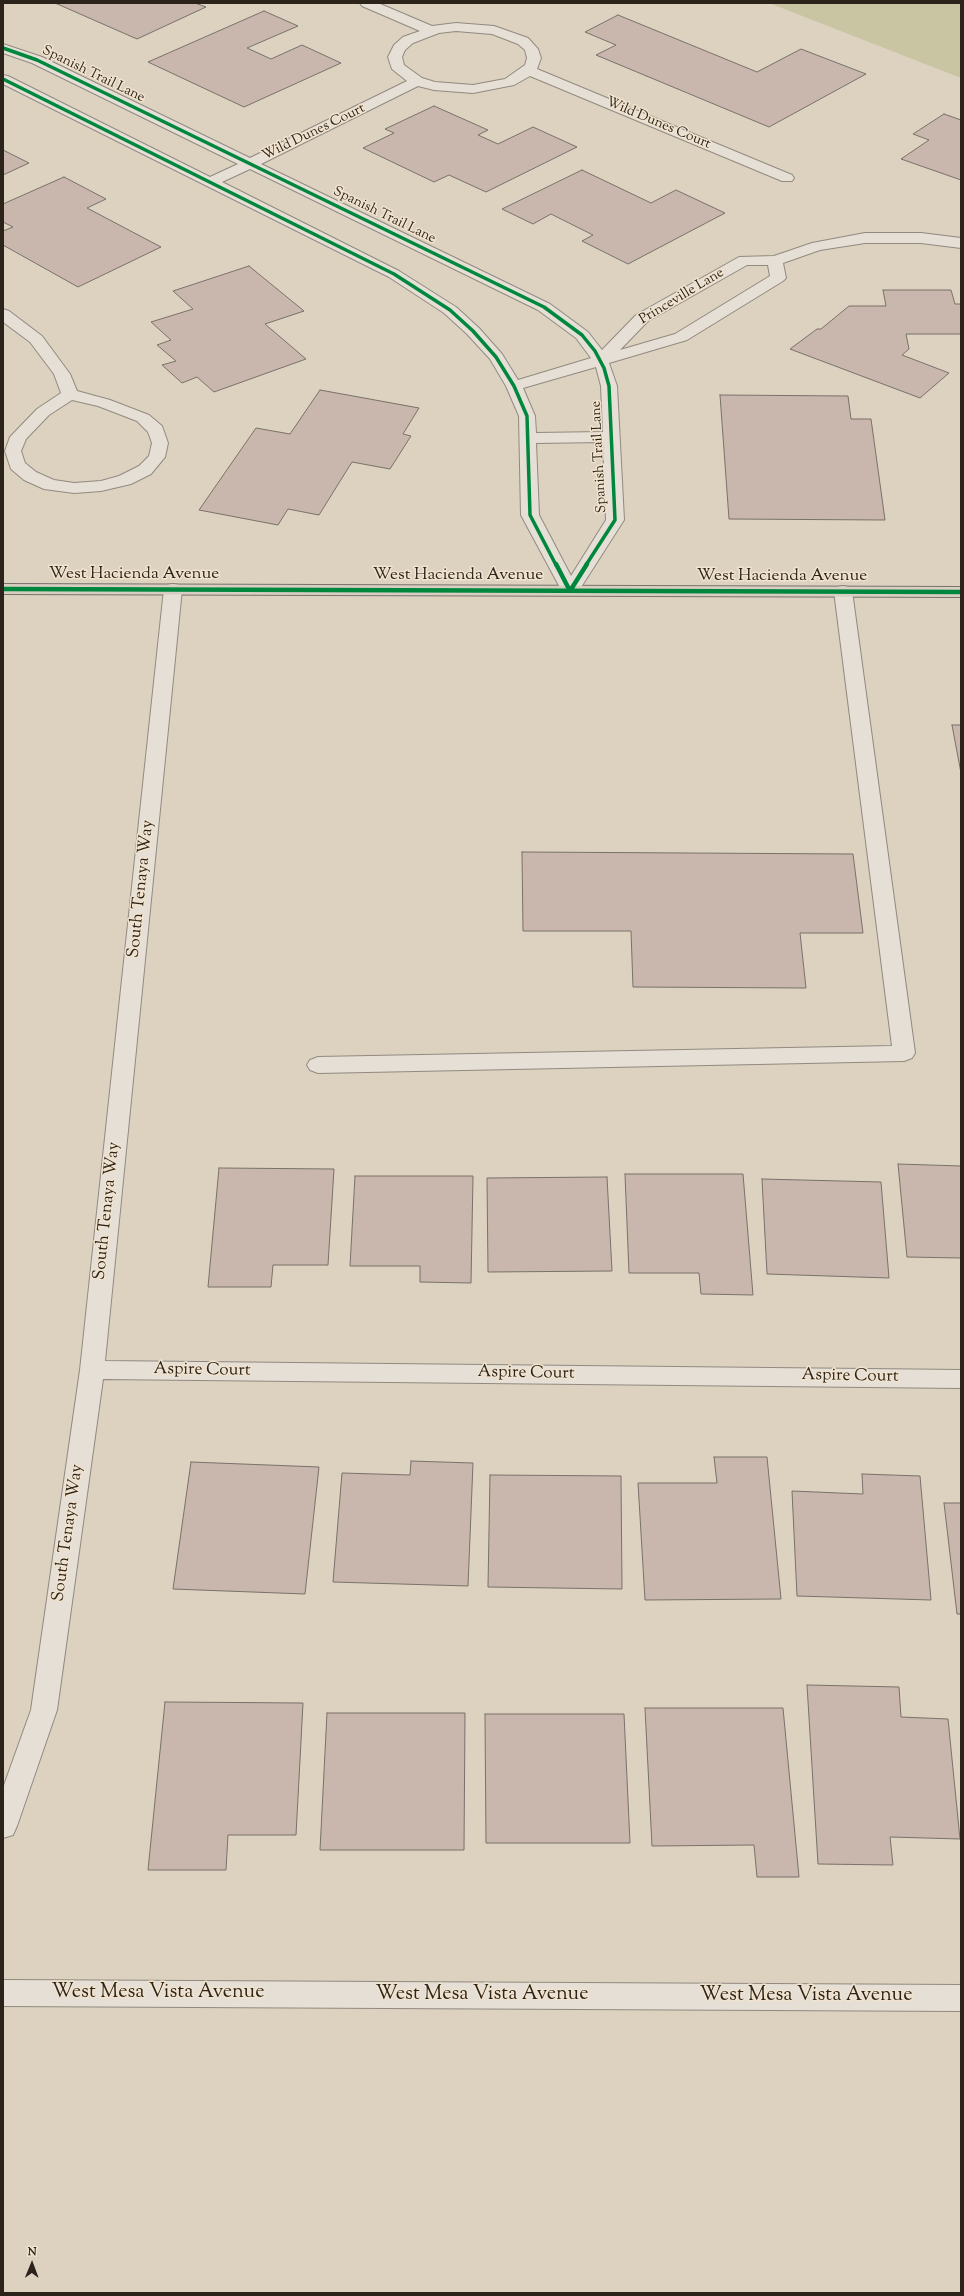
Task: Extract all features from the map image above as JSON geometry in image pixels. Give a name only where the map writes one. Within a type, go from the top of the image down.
[{"type":"main road","name":"West Hacienda Avenue","points":[[3,588],[961,592]]},
{"type":"street","points":[[367,3],[431,31]]},
{"type":"street","points":[[456,27],[476,27],[510,35],[523,41],[531,49],[534,58],[528,70],[509,82],[473,89],[434,86],[417,82],[401,70],[397,66],[396,57],[399,48],[408,40],[431,31],[456,27]]},
{"type":"street","name":"Spanish Trail Lane","points":[[3,48],[37,60],[544,307],[582,335],[600,360],[609,386],[615,520],[570,591]]},
{"type":"street","name":"Wild Dunes Court","points":[[528,70],[787,178]]},
{"type":"street","points":[[3,79],[394,274],[423,291],[450,310],[473,331],[496,357],[514,386],[527,416],[530,516],[570,591]]},
{"type":"street","name":"Wild Dunes Court","points":[[211,182],[417,82]]},
{"type":"street","name":"Princeville Lane","points":[[600,360],[642,318],[744,260],[775,261],[816,246],[865,238],[921,238],[961,243]]},
{"type":"street","name":"Princeville Lane","points":[[600,360],[681,337],[778,278],[775,261]]},
{"type":"street","points":[[3,314],[36,339],[62,374],[70,394]]},
{"type":"street","points":[[514,386],[600,360]]},
{"type":"street","points":[[70,394],[104,403],[143,418],[156,430],[160,443],[157,457],[145,470],[125,480],[101,486],[74,488],[56,486],[30,476],[18,465],[13,451],[18,437],[43,412],[70,394]]},
{"type":"street","points":[[527,438],[611,438]]},
{"type":"street","name":"South Tenaya Way","points":[[3,1826],[44,1710],[92,1370],[173,589]]},
{"type":"street","points":[[318,1065],[904,1053],[843,591]]},
{"type":"street","name":"Aspire Court","points":[[92,1370],[961,1378]]},
{"type":"street","name":"West Mesa Vista Avenue","points":[[3,1993],[961,1998]]},
{"type":"shaded area","points":[[769,3],[961,3],[961,78]]},
{"type":"building","points":[[55,3],[195,3],[206,7],[137,39]]},
{"type":"building","points":[[264,11],[298,26],[247,48],[271,59],[302,45],[341,63],[244,107],[148,62]]},
{"type":"building","points":[[618,15],[757,72],[801,49],[866,74],[769,127],[596,55],[616,45],[585,32]]},
{"type":"building","points":[[434,106],[488,130],[478,135],[498,144],[533,127],[577,147],[486,192],[449,175],[434,182],[363,148],[394,133],[385,129]]},
{"type":"building","points":[[944,114],[961,120],[961,180],[901,159],[929,140],[913,134]]},
{"type":"building","points":[[3,150],[29,163],[3,175]]},
{"type":"building","points":[[582,170],[651,203],[676,190],[725,213],[628,264],[582,241],[593,235],[551,214],[533,224],[502,209]]},
{"type":"building","points":[[64,177],[106,199],[87,208],[161,247],[78,287],[3,245],[3,231],[13,227],[3,222],[3,204]]},
{"type":"building","points":[[249,266],[304,311],[265,324],[306,359],[214,392],[197,377],[182,383],[162,365],[176,361],[157,345],[171,340],[151,322],[193,309],[173,291]]},
{"type":"building","points":[[883,290],[951,290],[955,304],[961,304],[961,334],[906,334],[909,349],[902,355],[949,373],[920,398],[790,349],[817,329],[821,329],[849,306],[886,306]]},
{"type":"building","points":[[320,390],[419,408],[403,434],[411,436],[390,469],[352,462],[319,515],[288,509],[278,525],[199,510],[256,428],[290,434]]},
{"type":"building","points":[[720,395],[848,396],[851,419],[871,419],[885,520],[729,519]]},
{"type":"building","points":[[952,725],[961,725],[961,773]]},
{"type":"building","points":[[522,852],[853,854],[863,933],[800,933],[806,988],[633,987],[631,931],[523,931]]},
{"type":"building","points":[[898,1164],[961,1166],[961,1258],[907,1257]]},
{"type":"building","points":[[219,1168],[334,1169],[328,1265],[273,1265],[271,1287],[208,1287]]},
{"type":"building","points":[[625,1174],[743,1174],[753,1295],[701,1294],[699,1273],[629,1273]]},
{"type":"building","points":[[355,1176],[473,1176],[471,1283],[420,1282],[420,1266],[350,1266]]},
{"type":"building","points":[[607,1177],[612,1271],[488,1272],[487,1178]]},
{"type":"building","points":[[762,1179],[881,1182],[889,1278],[767,1274]]},
{"type":"building","points":[[714,1457],[767,1457],[781,1599],[645,1600],[638,1483],[717,1483]]},
{"type":"building","points":[[411,1461],[473,1463],[468,1586],[333,1582],[342,1473],[410,1475]]},
{"type":"building","points":[[191,1462],[319,1467],[305,1594],[173,1589]]},
{"type":"building","points":[[862,1474],[920,1476],[931,1600],[797,1596],[792,1491],[863,1494]]},
{"type":"building","points":[[490,1475],[621,1476],[622,1589],[488,1587]]},
{"type":"building","points":[[944,1503],[961,1503],[961,1614],[957,1614]]},
{"type":"building","points":[[807,1685],[899,1687],[901,1717],[948,1719],[960,1839],[890,1837],[893,1865],[818,1864]]},
{"type":"building","points":[[165,1702],[303,1703],[296,1835],[228,1835],[226,1870],[148,1870]]},
{"type":"building","points":[[645,1708],[783,1708],[799,1877],[757,1877],[754,1845],[652,1846]]},
{"type":"building","points":[[327,1713],[465,1713],[464,1850],[320,1850]]},
{"type":"building","points":[[485,1714],[624,1714],[630,1843],[486,1843]]},
{"type":"cycle path","points":[[3,48],[37,60],[544,307],[582,335],[595,351],[604,368],[609,386],[615,520],[570,591],[530,515],[527,416],[514,386],[496,357],[473,331],[450,310],[394,274],[3,79]]},
{"type":"cycle path","points":[[3,589],[961,592]]}]
